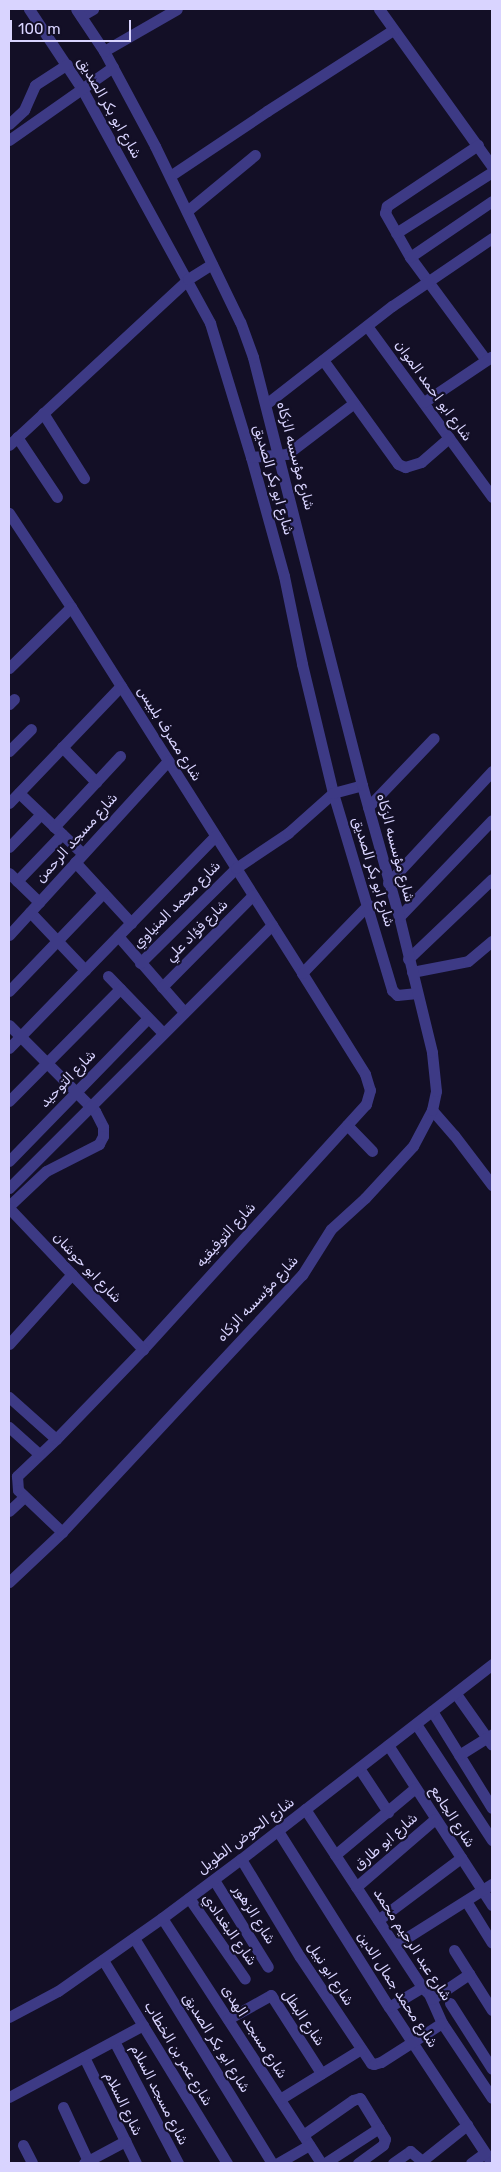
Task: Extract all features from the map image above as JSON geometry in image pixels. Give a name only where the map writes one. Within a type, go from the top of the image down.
[{"type":"street","name":"شارع ابو بكر الصديق","points":[[29,9],[67,64],[86,86],[210,323],[252,457],[284,576],[302,664],[334,793],[392,990],[397,995],[416,989]]},
{"type":"street","points":[[78,12],[93,9]]},
{"type":"street","points":[[104,51],[177,9]]},
{"type":"street","points":[[378,9],[492,166]]},
{"type":"street","name":"شارع مؤسسه الزكاه","points":[[9,1582],[62,1532],[308,1269],[320,1243],[331,1229],[372,1192],[413,1146],[432,1110],[436,1091],[436,1072],[399,917],[362,785],[280,455],[249,345],[170,176],[109,70],[104,51],[78,12]]},
{"type":"street","points":[[170,176],[393,30]]},
{"type":"street","points":[[9,124],[24,110],[35,85],[67,64]]},
{"type":"street","points":[[9,140],[109,70]]},
{"type":"street","points":[[424,402],[489,358],[410,257],[386,216],[387,206],[478,145]]},
{"type":"street","points":[[187,211],[255,155]]},
{"type":"street","points":[[396,233],[492,172]]},
{"type":"street","points":[[410,257],[492,201]]},
{"type":"street","points":[[266,404],[427,281],[492,238]]},
{"type":"street","points":[[57,497],[13,441],[188,279],[212,264]]},
{"type":"street","name":"شارع ابو احمد الموان","points":[[367,326],[492,498]]},
{"type":"street","points":[[323,360],[395,461],[402,466],[412,466],[421,462],[449,438]]},
{"type":"street","points":[[252,457],[287,454],[354,403]]},
{"type":"street","points":[[43,413],[84,478]]},
{"type":"street","name":"شارع مصرف بلبيس","points":[[9,513],[71,606],[302,973]]},
{"type":"street","points":[[9,668],[71,606]]},
{"type":"street","points":[[9,803],[121,686]]},
{"type":"street","points":[[9,751],[31,729]]},
{"type":"street","points":[[368,807],[434,738]]},
{"type":"street","points":[[62,747],[96,782]]},
{"type":"street","points":[[39,902],[13,877],[58,830],[96,782],[120,756]]},
{"type":"street","name":"شارع مسجد الرحمن","points":[[11,928],[30,912],[168,760]]},
{"type":"street","points":[[388,883],[492,771]]},
{"type":"street","points":[[334,793],[362,785]]},
{"type":"street","points":[[18,792],[58,830],[103,893],[131,923]]},
{"type":"street","name":"شارع محمد المنياوي","points":[[140,963],[236,868],[288,833],[334,793]]},
{"type":"street","points":[[9,847],[41,814]]},
{"type":"street","points":[[399,917],[492,820]]},
{"type":"street","points":[[9,1048],[216,836]]},
{"type":"street","points":[[408,959],[492,879]]},
{"type":"street","points":[[9,991],[103,893]]},
{"type":"street","name":"شارع فؤاد علي","points":[[162,987],[253,895]]},
{"type":"street","points":[[302,973],[368,905]]},
{"type":"street","points":[[30,912],[85,970]]},
{"type":"street","points":[[9,1188],[272,925]]},
{"type":"street","points":[[118,936],[184,1012]]},
{"type":"street","points":[[412,972],[468,961],[492,941]]},
{"type":"street","name":"شارع التوفيقيه","points":[[24,1497],[12,1481],[56,1440],[143,1349],[347,1125],[369,1098],[369,1082],[302,973]]},
{"type":"street","points":[[108,976],[163,1033]]},
{"type":"street","points":[[9,1102],[120,989]]},
{"type":"street","name":"شارع التوحيد","points":[[9,1161],[148,1018]]},
{"type":"street","points":[[9,1025],[90,1106],[101,1118],[103,1127],[103,1136],[99,1144],[46,1171],[9,1207]]},
{"type":"street","points":[[432,1110],[454,1134],[492,1185]]},
{"type":"street","points":[[347,1125],[372,1151]]},
{"type":"street","name":"شارع ابو حوشان","points":[[9,1207],[143,1349]]},
{"type":"street","points":[[9,1344],[72,1274]]},
{"type":"street","points":[[9,1397],[56,1440]]},
{"type":"street","points":[[9,1427],[39,1454]]},
{"type":"street","points":[[9,1510],[24,1497],[62,1532]]},
{"type":"street","name":"شارع الحوض الطويل","points":[[9,2017],[58,1990],[103,1960],[214,1880],[456,1694],[492,1664]]},
{"type":"street","points":[[456,1694],[491,1739],[459,1755]]},
{"type":"street","points":[[432,1711],[492,1808]]},
{"type":"street","points":[[416,1724],[492,1840]]},
{"type":"street","name":"شارع الجامع","points":[[388,1745],[461,1858],[488,1887],[492,1905]]},
{"type":"street","points":[[359,1768],[388,1812]]},
{"type":"street","points":[[335,1855],[415,1788]]},
{"type":"street","name":"شارع عبد الرحيم محمد","points":[[305,1810],[422,1988],[432,1999],[442,2023],[492,2098]]},
{"type":"street","name":"شارع ابو طارق","points":[[356,1887],[435,1819]]},
{"type":"street","name":"شارع محمد جمال الدين","points":[[278,1830],[389,2007],[492,2163]]},
{"type":"street","points":[[378,1920],[461,1858]]},
{"type":"street","name":"شارع ابو نبيل","points":[[241,1859],[300,1957],[368,2060],[374,2064],[412,2042]]},
{"type":"street","name":"شارع الزهور","points":[[214,1880],[268,1967]]},
{"type":"street","points":[[395,1946],[488,1887]]},
{"type":"street","name":"شارع البغدادي","points":[[189,1898],[245,1979]]},
{"type":"street","points":[[466,1901],[492,1943]]},
{"type":"street","name":"شارع مسجد الهدى","points":[[162,1918],[321,2163]]},
{"type":"street","name":"شارع ابو بكر الصديق","points":[[134,1938],[272,2163]]},
{"type":"street","points":[[454,1950],[492,2010]]},
{"type":"street","name":"شارع عمر بن الخطاب","points":[[103,1960],[227,2163]]},
{"type":"street","points":[[432,1999],[469,1974]]},
{"type":"street","points":[[389,2007],[422,1988]]},
{"type":"street","name":"شارع البطل","points":[[228,2019],[271,1994],[321,2073]]},
{"type":"street","points":[[450,2003],[492,2069]]},
{"type":"street","points":[[412,2042],[442,2023]]},
{"type":"street","points":[[9,2097],[143,2025]]},
{"type":"street","name":"شارع مسجد السلام","points":[[114,2041],[178,2163]]},
{"type":"street","points":[[280,2099],[361,2049]]},
{"type":"street","name":"شارع السلام","points":[[84,2057],[136,2163]]},
{"type":"street","points":[[303,2135],[356,2099],[362,2100],[385,2139],[384,2143],[358,2163]]},
{"type":"street","points":[[63,2107],[86,2162],[125,2141]]},
{"type":"street","points":[[392,2163],[410,2151],[421,2162],[467,2125]]},
{"type":"street","points":[[325,2163],[379,2128]]},
{"type":"street","points":[[23,2145],[31,2163]]},
{"type":"street","points":[[278,2163],[309,2146]]},
{"type":"street","points":[[471,2163],[485,2153]]}]
